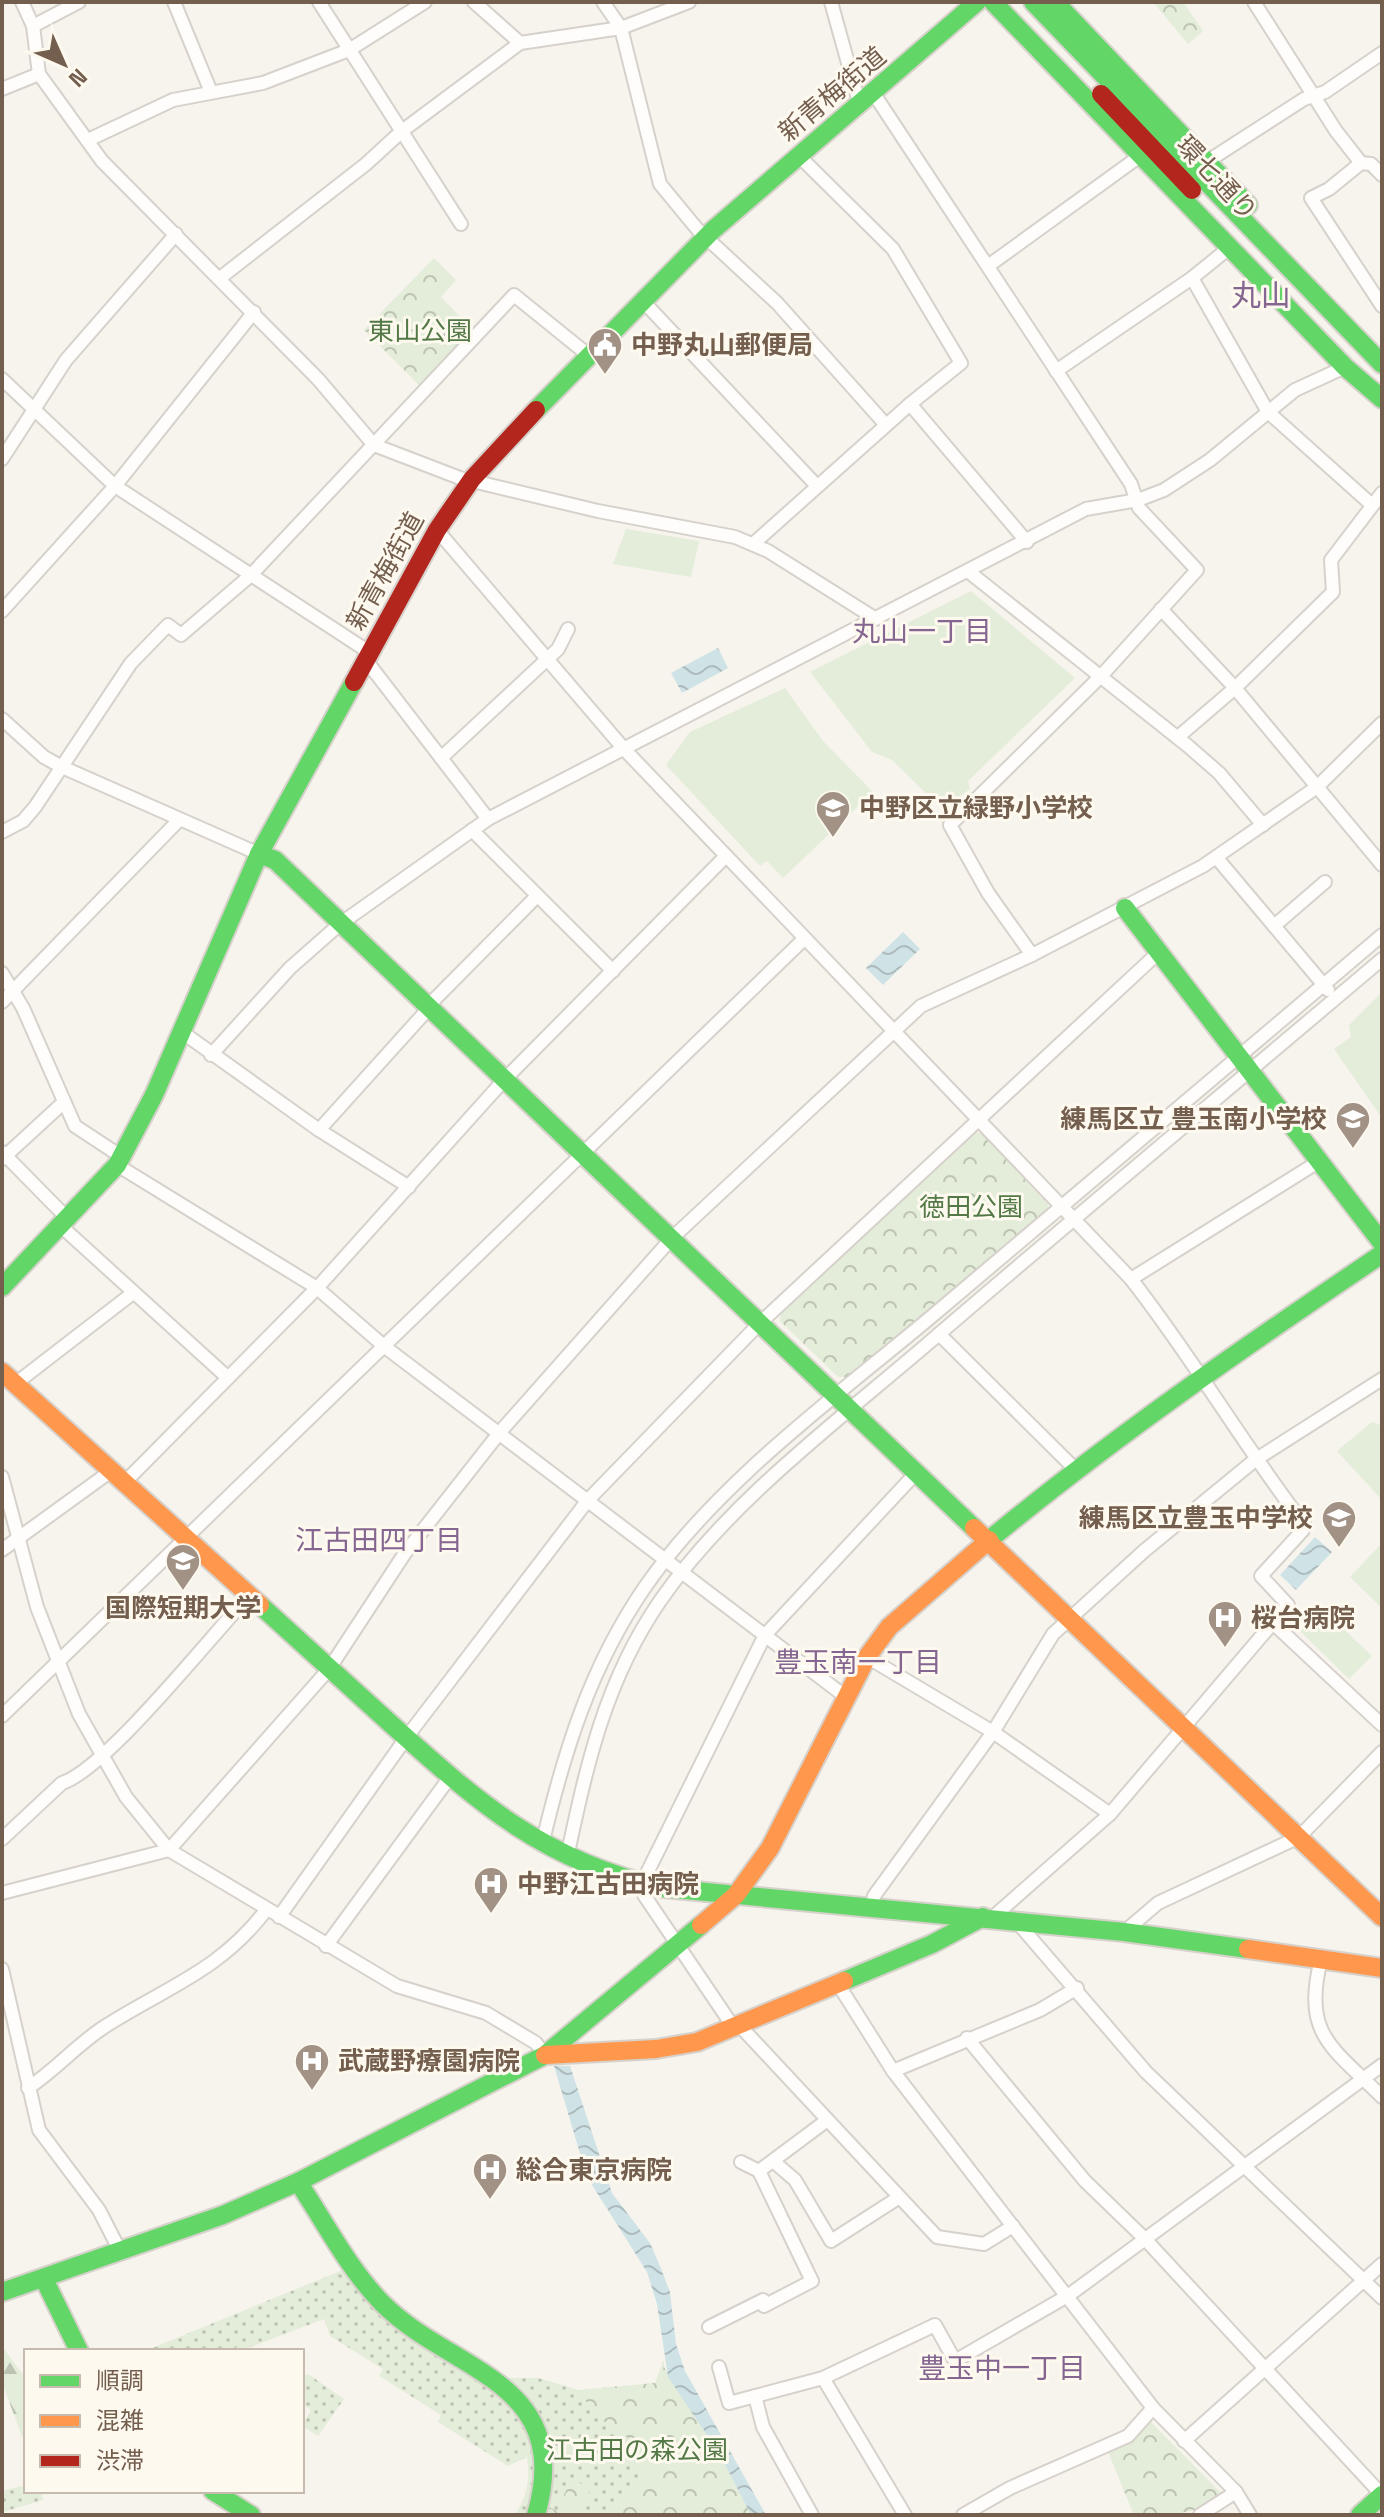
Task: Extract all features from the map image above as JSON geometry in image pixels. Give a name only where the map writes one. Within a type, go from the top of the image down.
[{"type":"street","points":[[22,2],[33,26],[39,74],[102,161],[254,312],[318,379],[374,445],[466,479],[753,544],[876,619]]},
{"type":"street","points":[[33,26],[79,2]]},
{"type":"street","points":[[174,2],[211,92]]},
{"type":"street","points":[[319,2],[461,224]]},
{"type":"street","points":[[88,140],[143,112],[211,92],[263,83],[349,50],[425,2]]},
{"type":"street","points":[[474,2],[520,43]]},
{"type":"street","points":[[603,2],[621,28],[660,184],[706,238],[777,303],[886,425]]},
{"type":"street","points":[[220,278],[402,131],[520,43],[621,28],[689,2]]},
{"type":"street","points":[[831,2],[867,100],[988,266],[1138,500],[1139,508],[1197,570],[1102,675],[950,825],[988,893],[1032,955]]},
{"type":"street","name":"新青梅街道","points":[[2,1287],[65,1224],[120,1161],[182,1032],[259,854],[466,479],[587,354],[706,238],[977,2]]},
{"type":"street","points":[[993,2],[1345,367],[1382,399]]},
{"type":"street","name":"環七通り","points":[[1012,2],[1112,93],[1381,354]]},
{"type":"street","name":"環七通り","points":[[1033,2],[1382,392]]},
{"type":"street","points":[[1055,2],[1208,161],[1381,354]]},
{"type":"street","points":[[1254,2],[1314,97],[1366,163],[1382,175]]},
{"type":"street","points":[[1208,161],[1382,53]]},
{"type":"street","points":[[2,89],[39,74]]},
{"type":"street","points":[[1382,154],[1311,198],[1382,306]]},
{"type":"street","points":[[753,544],[816,485],[961,363],[893,249],[799,156]]},
{"type":"street","points":[[988,266],[1140,156]]},
{"type":"street","points":[[2,459],[73,351],[176,234]]},
{"type":"street","points":[[1056,371],[1192,278],[1229,248]]},
{"type":"street","points":[[1192,278],[1268,412],[1372,505]]},
{"type":"street","points":[[2,832],[23,821],[131,663],[168,625],[181,635],[251,575],[514,295],[587,354]]},
{"type":"street","points":[[642,300],[816,485]]},
{"type":"street","points":[[2,611],[115,486],[254,312]]},
{"type":"street","points":[[211,1055],[290,968],[340,924],[488,819],[1086,509],[1138,500],[1164,490],[1210,460],[1295,390],[1345,367]]},
{"type":"street","points":[[2,379],[115,486],[367,656],[488,819]]},
{"type":"street","points":[[910,404],[1027,542]]},
{"type":"street","points":[[1178,737],[1235,688],[1333,592],[1331,560],[1382,493]]},
{"type":"street","points":[[2,1477],[16,1540],[58,1664],[79,1714],[126,1797],[169,1850],[397,1986],[486,2013],[536,2043],[548,2054],[674,2047],[737,2027],[988,1917],[1110,1814],[1288,1605],[1261,1576],[1303,1530],[1304,1524],[1255,1460],[1202,1375],[1131,1279],[803,940],[624,749],[437,530]]},
{"type":"street","points":[[969,572],[1178,737],[1219,773],[1263,825]]},
{"type":"street","points":[[1161,609],[1235,688],[1382,865]]},
{"type":"street","points":[[441,758],[558,649],[568,629]]},
{"type":"street","points":[[2,719],[44,757],[62,767],[275,860],[1382,1917]]},
{"type":"street","points":[[2,1893],[169,1850],[329,1669],[405,1553],[500,1432],[671,1239],[921,1006],[1032,955],[1216,857],[1317,787],[1382,723]]},
{"type":"street","points":[[2,1002],[179,820]]},
{"type":"street","points":[[472,830],[613,971]]},
{"type":"street","points":[[2,1550],[117,1477],[227,1377],[317,1288],[504,1080],[725,857]]},
{"type":"street","points":[[1216,857],[1335,998]]},
{"type":"street","points":[[1274,926],[1325,882]]},
{"type":"street","points":[[319,1130],[428,1007],[537,896]]},
{"type":"street","points":[[1125,908],[1382,1243]]},
{"type":"street","points":[[567,1857],[593,1740],[614,1686],[637,1639],[681,1572],[743,1506],[850,1410],[1074,1220],[1244,1064],[1324,985],[1382,935]]},
{"type":"street","points":[[2,1716],[585,1156],[803,940]]},
{"type":"street","points":[[279,1917],[406,1738],[588,1500],[760,1323],[1158,953]]},
{"type":"street","points":[[542,1845],[574,1721],[607,1652],[665,1560],[727,1492],[1061,1207],[1382,959]]},
{"type":"street","points":[[2,973],[14,992],[75,1126],[120,1161],[317,1288],[385,1347],[846,1697]]},
{"type":"street","points":[[182,1032],[319,1130],[409,1187]]},
{"type":"street","points":[[64,1102],[3,1156],[133,1293],[227,1377]]},
{"type":"street","points":[[1131,1279],[1318,1162]]},
{"type":"street","points":[[2,2292],[121,2253],[298,2182],[548,2054],[736,1895],[770,1848],[867,1657],[889,1627],[918,1598],[1075,1469],[1202,1375],[1382,1254]]},
{"type":"street","points":[[133,1293],[8,1378],[450,1777],[498,1817],[542,1845],[643,1884],[1124,1932],[1382,1968]]},
{"type":"street","points":[[939,1334],[1075,1469]]},
{"type":"street","points":[[872,1906],[874,1896],[993,1732],[1053,1634],[1144,1551],[1255,1460],[1382,1379]]},
{"type":"street","points":[[916,1473],[765,1635],[643,1884],[644,1895],[737,2027],[937,2237],[984,2244],[1013,2226]]},
{"type":"street","points":[[2,1839],[62,1783],[74,1779],[103,1755],[249,1596]]},
{"type":"street","points":[[1273,1623],[1382,1725]]},
{"type":"street","points":[[867,1657],[993,1732],[1110,1814]]},
{"type":"street","points":[[1124,1932],[1158,1903],[1299,1837],[1382,1752]]},
{"type":"street","points":[[326,1946],[450,1777]]},
{"type":"street","points":[[28,2088],[59,2067],[69,2051],[107,2025],[211,1966],[267,1909]]},
{"type":"street","points":[[1015,1920],[1077,1988],[1146,2072],[1242,2168],[1382,2298]]},
{"type":"street","points":[[1321,1959],[1313,1991],[1314,2012],[1321,2033],[1382,2097]]},
{"type":"street","points":[[2,1969],[39,2130],[99,2210],[121,2253]]},
{"type":"street","points":[[838,1984],[893,2071],[1069,2295],[1153,2408],[1236,2492],[1250,2515]]},
{"type":"street","points":[[893,2071],[1040,2010],[1077,1988]]},
{"type":"street","points":[[967,2038],[1085,2181],[1145,2239],[1382,2495],[1360,2515]]},
{"type":"street","points":[[719,2367],[729,2403],[823,2378],[935,2325],[955,2361],[1069,2295],[1382,2065]]},
{"type":"street","points":[[759,2171],[826,2121]]},
{"type":"street","points":[[773,2161],[795,2180],[831,2241],[898,2198]]},
{"type":"street","points":[[709,2327],[763,2300],[764,2306],[812,2281],[759,2171],[741,2162]]},
{"type":"street","points":[[298,2182],[383,2304],[397,2316],[488,2371],[517,2398],[529,2415],[542,2459],[541,2498],[536,2515]]},
{"type":"street","points":[[1184,2441],[1382,2264]]},
{"type":"street","points":[[44,2279],[78,2349]]},
{"type":"street","points":[[823,2378],[905,2515]]},
{"type":"street","points":[[755,2396],[763,2427],[812,2515]]},
{"type":"street","points":[[963,2515],[1010,2488],[1128,2436],[1153,2408]]},
{"type":"street","points":[[1200,2515],[1236,2492]]},
{"type":"street","points":[[216,2493],[251,2515]]},
{"type":"green space","points":[[1153,2],[1183,2],[1203,31],[1188,44]]},
{"type":"green space","name":"東山公園","points":[[434,258],[456,280],[441,297],[474,331],[421,387],[364,330]]},
{"type":"green space","points":[[626,529],[699,541],[691,577],[613,564]]},
{"type":"green space","points":[[971,591],[1075,678],[968,781],[970,789],[951,803],[935,802],[892,760],[872,752],[810,672]]},
{"type":"green space","points":[[785,688],[823,741],[873,792],[783,878],[767,861],[760,866],[666,765],[690,732]]},
{"type":"green space","points":[[1382,992],[1382,1118],[1334,1049],[1351,1037],[1349,1025]]},
{"type":"green space","name":"徳田公園","points":[[975,1133],[982,1133],[1048,1204],[1048,1210],[846,1377],[838,1377],[780,1321],[781,1312]]},
{"type":"green space","points":[[1372,1422],[1382,1426],[1382,1500],[1337,1451]]},
{"type":"green space","points":[[1382,1543],[1382,1608],[1350,1577]]},
{"type":"green space","points":[[1317,1604],[1372,1656],[1349,1679],[1295,1626]]},
{"type":"green space","points":[[355,2265],[383,2304],[498,2378],[538,2378],[578,2390],[598,2418],[627,2435],[640,2454],[641,2482],[611,2515],[579,2515],[591,2488],[571,2479],[557,2511],[540,2503],[536,2515],[515,2515],[527,2487],[527,2457],[508,2466],[438,2422],[441,2415],[379,2376],[383,2369],[330,2336],[324,2319],[245,2349],[150,2349]]},
{"type":"green space","points":[[2,2346],[24,2376],[24,2438],[22,2437],[2,2382]]},
{"type":"green space","name":"江古田の森公園","points":[[664,2360],[664,2367],[719,2453],[751,2515],[536,2515],[538,2378],[578,2390],[655,2383]]},
{"type":"green space","points":[[308,2374],[344,2399],[318,2436],[304,2427],[311,2410],[304,2405],[304,2375]]},
{"type":"green space","points":[[1151,2422],[1222,2494],[1191,2511],[1134,2515],[1108,2452],[1130,2443]]},
{"type":"green space","points":[[24,2486],[24,2493],[48,2493],[42,2495],[43,2500],[3,2512],[2,2491]]},
{"type":"water","points":[[718,648],[728,668],[682,693],[671,673]]},
{"type":"water","points":[[903,932],[920,949],[883,985],[866,968]]},
{"type":"water","points":[[1315,1537],[1332,1552],[1296,1590],[1280,1575]]},
{"type":"water","points":[[554,2066],[570,2066],[612,2193],[650,2243],[670,2292],[676,2344],[685,2371],[766,2515],[751,2515],[719,2453],[668,2377],[657,2304],[647,2272],[587,2177]]},
{"type":"traffic: fast","points":[[536,410],[713,230],[977,2]]},
{"type":"traffic: fast","points":[[993,2],[1345,367],[1382,399]]},
{"type":"traffic: fast","points":[[1033,2],[1382,364]]},
{"type":"traffic: fast","points":[[1055,2],[1248,205]]},
{"type":"traffic: fast","points":[[2,1287],[117,1165],[154,1095],[259,854],[354,682]]},
{"type":"traffic: fast","points":[[259,854],[275,860],[974,1528]]},
{"type":"traffic: fast","points":[[1125,908],[1382,1243]]},
{"type":"traffic: fast","points":[[989,1540],[1182,1392],[1382,1254]]},
{"type":"traffic: fast","points":[[260,1605],[423,1753],[485,1804],[549,1846],[622,1877],[664,1888],[1124,1932],[1248,1949]]},
{"type":"traffic: fast","points":[[844,1981],[932,1944],[983,1917]]},
{"type":"traffic: fast","points":[[2,2292],[223,2215],[298,2182],[545,2055],[701,1925]]},
{"type":"traffic: fast","points":[[298,2182],[348,2260],[382,2303],[410,2326],[499,2384],[522,2407],[538,2435],[543,2470],[536,2515]]},
{"type":"traffic: fast","points":[[44,2279],[78,2349]]},
{"type":"traffic: fast","points":[[216,2493],[251,2515]]},
{"type":"traffic: fast","points":[[1360,2515],[1382,2495]]},
{"type":"traffic: slow","points":[[2,1372],[260,1605]]},
{"type":"traffic: slow","points":[[974,1528],[1382,1917]]},
{"type":"traffic: slow","points":[[701,1925],[736,1895],[770,1848],[867,1657],[889,1627],[989,1540]]},
{"type":"traffic: slow","points":[[1248,1949],[1382,1968]]},
{"type":"traffic: slow","points":[[545,2055],[656,2049],[697,2042],[844,1981]]},
{"type":"traffic: jam","points":[[1101,94],[1192,190]]},
{"type":"traffic: jam","points":[[354,682],[437,530],[472,479],[536,410]]},
{"type":"place","name":"中野丸山郵便局","points":[[605,376]]},
{"type":"place","name":"中野区立緑野小学校","points":[[833,839]]},
{"type":"place","name":"練馬区立 豊玉南小学校","points":[[1353,1150]]},
{"type":"place","name":"練馬区立豊玉中学校","points":[[1339,1549]]},
{"type":"place","name":"国際短期大学","points":[[183,1592]]},
{"type":"place","name":"桜台病院","points":[[1225,1649]]},
{"type":"place","name":"中野江古田病院","points":[[491,1915]]},
{"type":"place","name":"武蔵野療園病院","points":[[312,2092]]},
{"type":"place","name":"総合東京病院","points":[[490,2201]]},
{"type":"district","name":"丸山","points":[[1261,296]]},
{"type":"district","name":"丸山一丁目","points":[[922,631]]},
{"type":"district","name":"江古田四丁目","points":[[379,1540]]},
{"type":"district","name":"豊玉南一丁目","points":[[858,1662]]},
{"type":"district","name":"豊玉中一丁目","points":[[1002,2368]]}]
